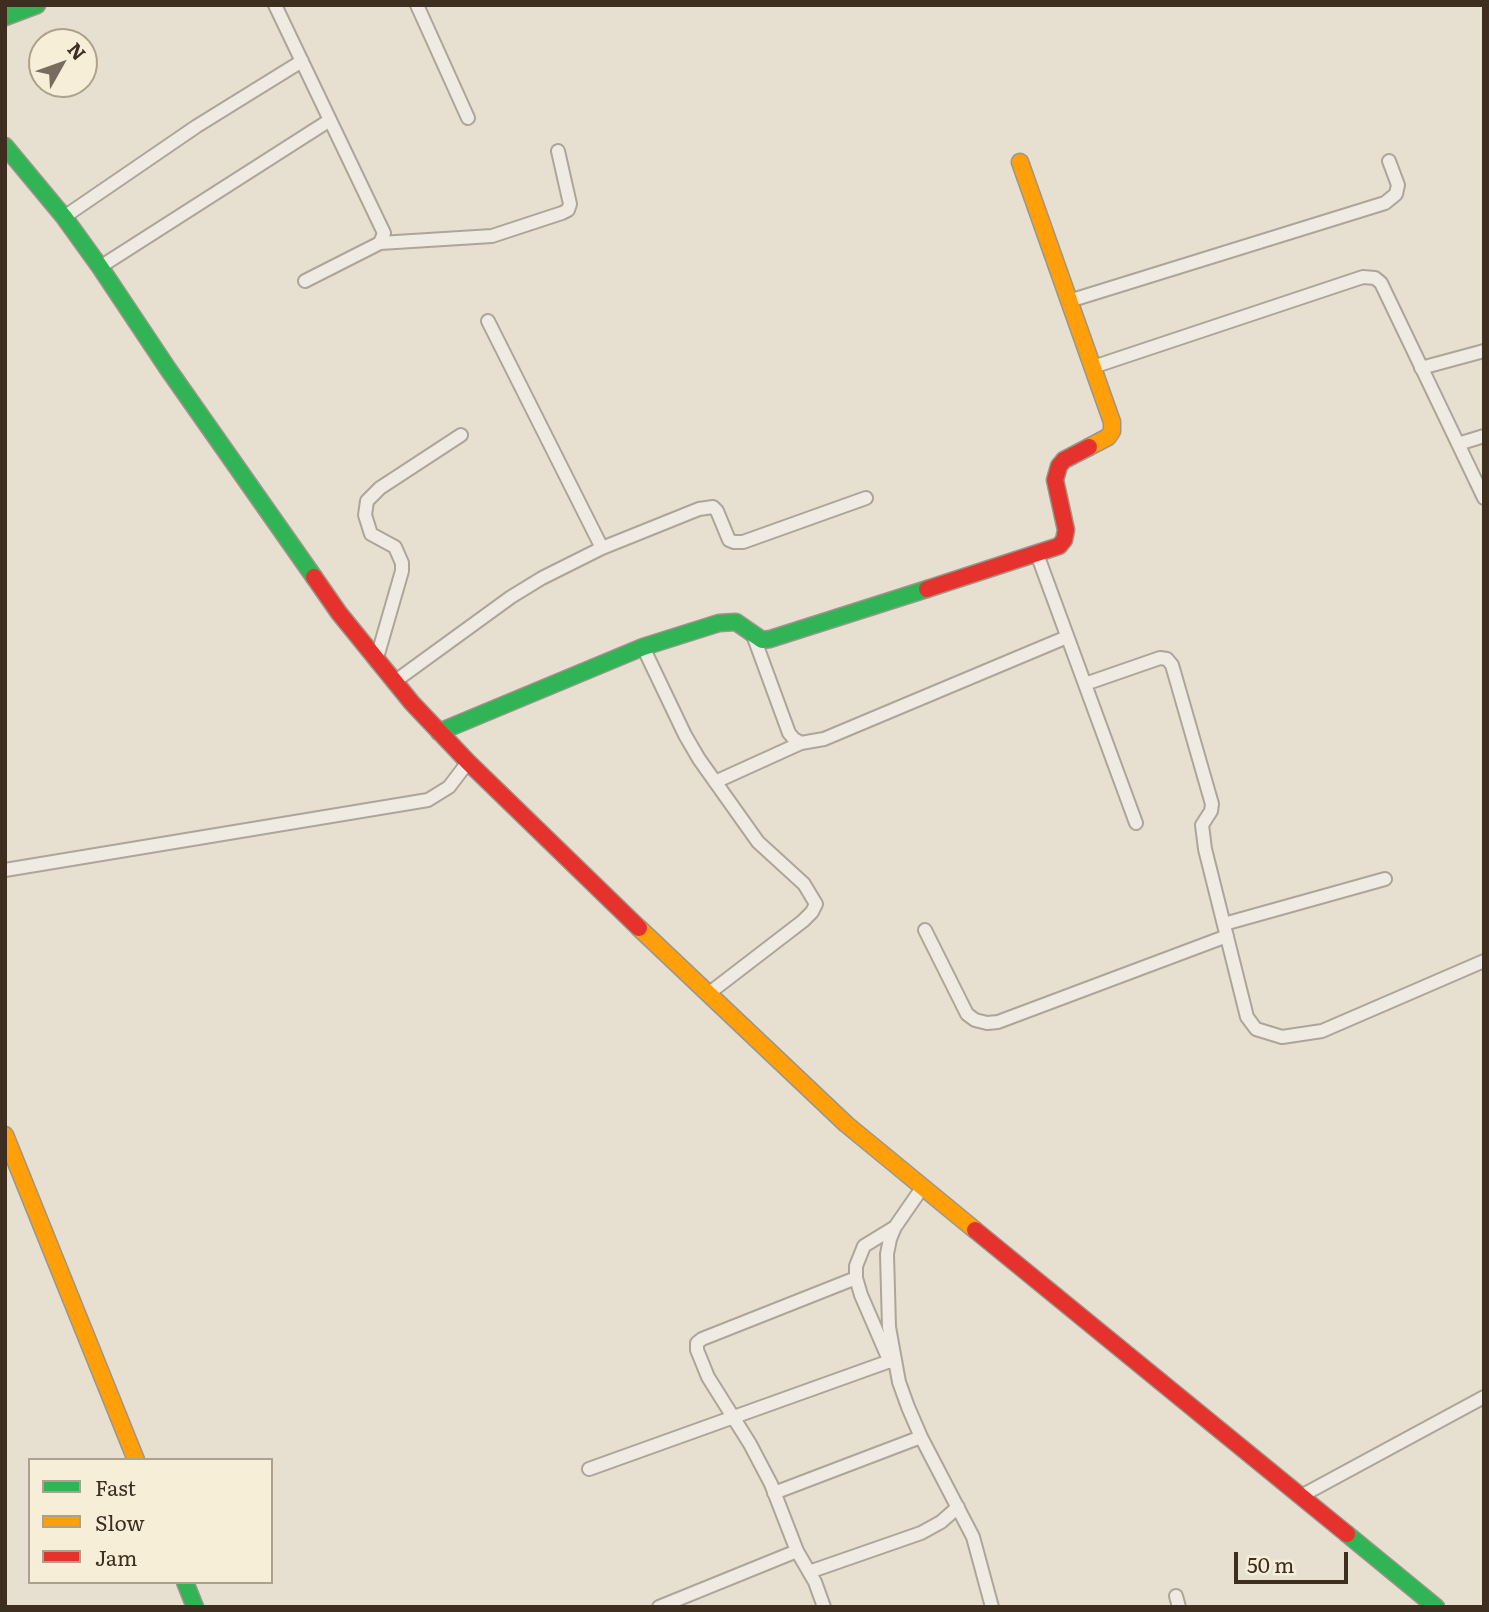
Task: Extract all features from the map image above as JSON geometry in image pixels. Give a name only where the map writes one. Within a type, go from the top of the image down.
[{"type":"street","points":[[5,17],[37,5]]},
{"type":"street","points":[[275,5],[382,227],[384,233],[380,243]]},
{"type":"street","points":[[417,5],[468,118]]},
{"type":"street","points":[[64,217],[197,126],[302,61]]},
{"type":"street","points":[[100,267],[330,120]]},
{"type":"street","points":[[5,146],[64,217],[168,369],[376,661],[468,762],[845,1124],[1436,1607]]},
{"type":"street","points":[[305,281],[380,243],[462,240],[492,236],[568,210],[570,204],[558,151]]},
{"type":"street","points":[[1069,300],[1385,203],[1396,194],[1398,185],[1389,161]]},
{"type":"street","points":[[439,732],[643,647],[728,621],[736,622],[762,640],[786,635],[1059,546],[1064,540],[1066,530],[1055,480],[1059,466],[1064,460],[1102,441],[1112,431],[1112,422],[1020,162]]},
{"type":"street","points":[[1093,367],[1370,276],[1381,283],[1484,498]]},
{"type":"street","points":[[488,321],[602,548]]},
{"type":"street","points":[[1421,368],[1484,351]]},
{"type":"street","points":[[376,661],[402,563],[395,547],[371,534],[365,515],[367,501],[380,488],[461,435]]},
{"type":"street","points":[[1458,444],[1484,436]]},
{"type":"street","points":[[394,682],[525,587],[602,548],[707,507],[718,511],[729,540],[743,542],[866,498]]},
{"type":"street","points":[[1037,554],[1136,823]]},
{"type":"street","points":[[753,635],[789,733],[801,743]]},
{"type":"street","points":[[715,782],[801,743],[824,739],[1067,637]]},
{"type":"street","points":[[643,647],[691,747],[758,842],[804,884],[816,904],[803,921],[708,994]]},
{"type":"street","points":[[1085,684],[1160,658],[1167,659],[1172,665],[1212,804],[1211,811],[1202,825],[1202,835],[1247,1017],[1256,1029],[1282,1037],[1301,1036],[1338,1026],[1360,1013],[1484,961]]},
{"type":"street","points":[[5,870],[428,800],[449,787],[468,762]]},
{"type":"street","points":[[925,930],[967,1014],[975,1020],[998,1022],[1225,930],[1384,879]]},
{"type":"street","points":[[5,1135],[135,1458]]},
{"type":"street","points":[[898,1382],[889,1327],[887,1254],[895,1227],[922,1188]]},
{"type":"street","points":[[895,1227],[864,1247],[856,1266],[856,1278],[921,1437],[973,1537],[992,1607]]},
{"type":"street","points":[[824,1607],[759,1461],[708,1377],[697,1350],[697,1343],[856,1278]]},
{"type":"street","points":[[589,1469],[890,1361]]},
{"type":"street","points":[[1301,1496],[1484,1397]]},
{"type":"street","points":[[774,1493],[921,1437]]},
{"type":"street","points":[[809,1572],[921,1533],[941,1522],[958,1507]]},
{"type":"street","points":[[659,1607],[797,1551]]},
{"type":"street","points":[[186,1584],[195,1607]]},
{"type":"traffic: fast","points":[[5,17],[37,5]]},
{"type":"traffic: fast","points":[[5,146],[64,217],[100,267],[314,577]]},
{"type":"traffic: fast","points":[[439,732],[643,647],[719,623],[736,622],[762,640],[770,639],[927,589]]},
{"type":"traffic: fast","points":[[1347,1534],[1436,1607]]},
{"type":"traffic: fast","points":[[186,1584],[195,1607]]},
{"type":"traffic: slow","points":[[1020,162],[1112,422],[1112,431],[1108,437],[1089,447]]},
{"type":"traffic: slow","points":[[639,928],[846,1124],[975,1230]]},
{"type":"traffic: slow","points":[[5,1135],[135,1458]]},
{"type":"traffic: jam","points":[[927,589],[1059,546],[1064,540],[1066,530],[1055,480],[1059,466],[1064,460],[1089,447]]},
{"type":"traffic: jam","points":[[314,577],[339,613],[412,703],[468,762],[639,928]]},
{"type":"traffic: jam","points":[[975,1230],[1347,1534]]}]
